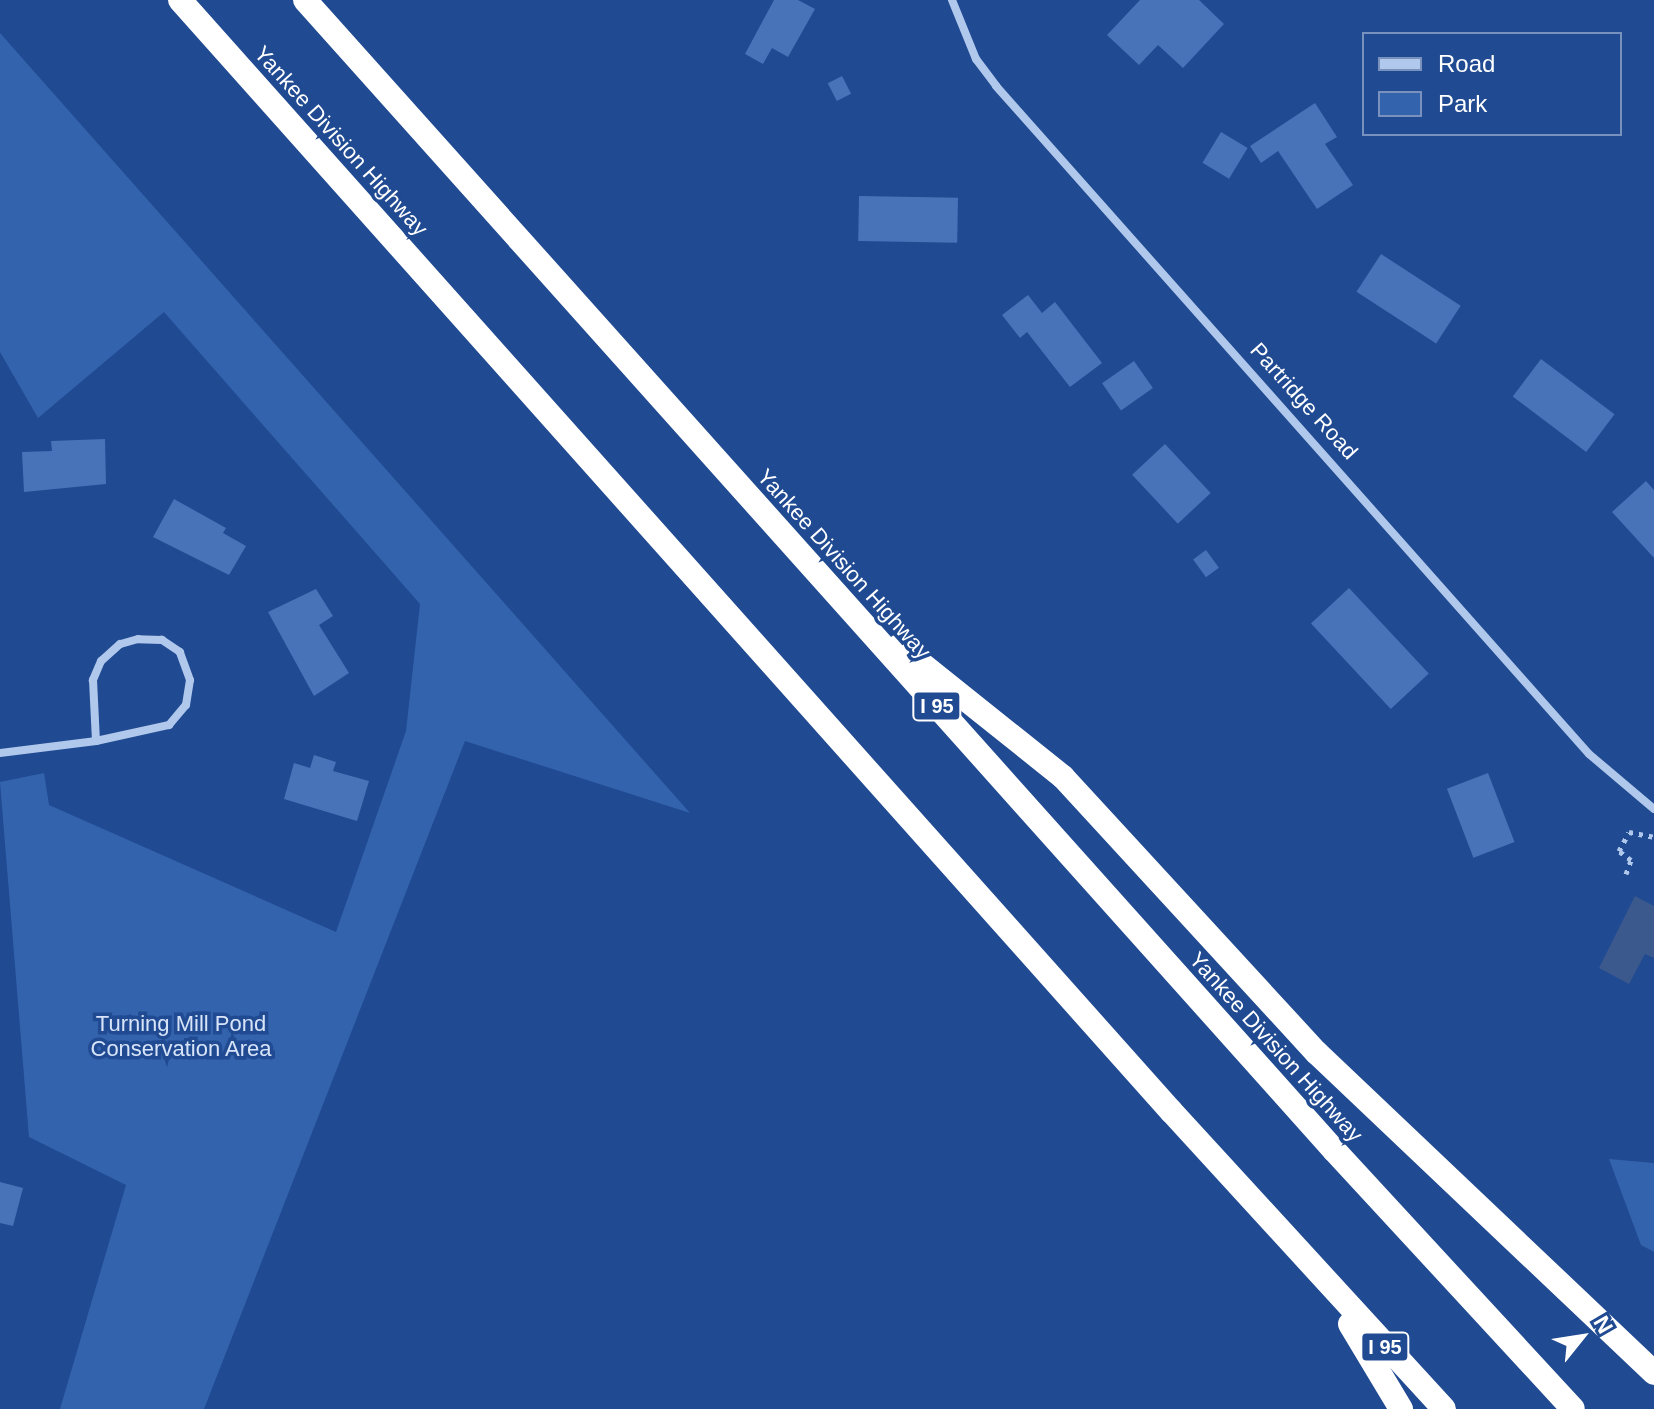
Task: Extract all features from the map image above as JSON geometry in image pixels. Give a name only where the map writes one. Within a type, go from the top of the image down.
[{"type":"highway","name":"Yankee Division Highway","points":[[180,0],[1327,1284]]},
{"type":"highway","name":"Yankee Division Highway","points":[[305,0],[1573,1409]]},
{"type":"highway","points":[[847,605],[1063,777],[1317,1053],[1654,1373]]},
{"type":"highway","points":[[1327,1284],[1401,1409]]},
{"type":"highway","name":"I 95","points":[[1327,1284],[1444,1409]]},
{"type":"street","name":"Partridge Road","points":[[952,0],[976,59],[996,86],[1589,754],[1654,809]]},
{"type":"street","points":[[0,753],[96,741],[169,725],[186,705],[190,680],[180,652],[162,640],[138,639],[120,644],[101,661],[93,680],[96,741]]},
{"type":"path","points":[[1626,874],[1631,860],[1619,851],[1629,832],[1654,837]]},
{"type":"green space","name":"Turning Mill Pond Conservation Area","points":[[0,33],[690,813],[465,741],[204,1409],[60,1409],[126,1185],[29,1137],[0,782],[44,773],[49,805],[336,932],[406,731],[420,604],[164,312],[38,418],[0,352]]},
{"type":"green space","points":[[1609,1159],[1654,1163],[1654,1252],[1641,1245]]},
{"type":"shaded area","points":[[1635,896],[1654,906],[1654,958],[1645,954],[1629,984],[1599,968]]},
{"type":"building","points":[[774,0],[798,0],[815,9],[788,57],[772,48],[763,64],[745,54]]},
{"type":"building","points":[[1140,0],[1199,0],[1224,24],[1183,68],[1158,45],[1139,65],[1107,35]]},
{"type":"building","points":[[842,76],[851,94],[837,101],[828,83]]},
{"type":"building","points":[[1315,103],[1337,137],[1325,144],[1353,185],[1317,209],[1278,151],[1261,163],[1250,146]]},
{"type":"building","points":[[1221,132],[1248,148],[1229,179],[1202,163]]},
{"type":"building","points":[[859,196],[958,198],[957,243],[858,241]]},
{"type":"building","points":[[1381,254],[1461,306],[1436,343],[1356,292]]},
{"type":"building","points":[[1028,295],[1042,313],[1055,302],[1102,363],[1070,387],[1027,332],[1020,338],[1002,315]]},
{"type":"building","points":[[1541,359],[1614,414],[1586,452],[1513,397]]},
{"type":"building","points":[[1134,361],[1153,388],[1121,410],[1102,383]]},
{"type":"building","points":[[105,439],[106,484],[24,492],[22,452],[52,451],[51,441]]},
{"type":"building","points":[[1165,444],[1211,493],[1178,524],[1132,475]]},
{"type":"building","points":[[1646,481],[1654,490],[1654,558],[1612,512]]},
{"type":"building","points":[[174,499],[226,528],[223,533],[246,546],[229,575],[153,537]]},
{"type":"building","points":[[1206,550],[1219,568],[1206,577],[1193,559]]},
{"type":"building","points":[[1349,588],[1429,674],[1391,709],[1311,623]]},
{"type":"building","points":[[316,589],[333,616],[319,625],[349,673],[314,696],[268,612]]},
{"type":"building","points":[[314,755],[336,762],[333,771],[369,781],[357,821],[284,799],[294,763],[310,768]]},
{"type":"building","points":[[1488,773],[1515,842],[1473,858],[1447,789]]},
{"type":"building","points":[[0,1182],[23,1188],[13,1226],[0,1223]]}]
